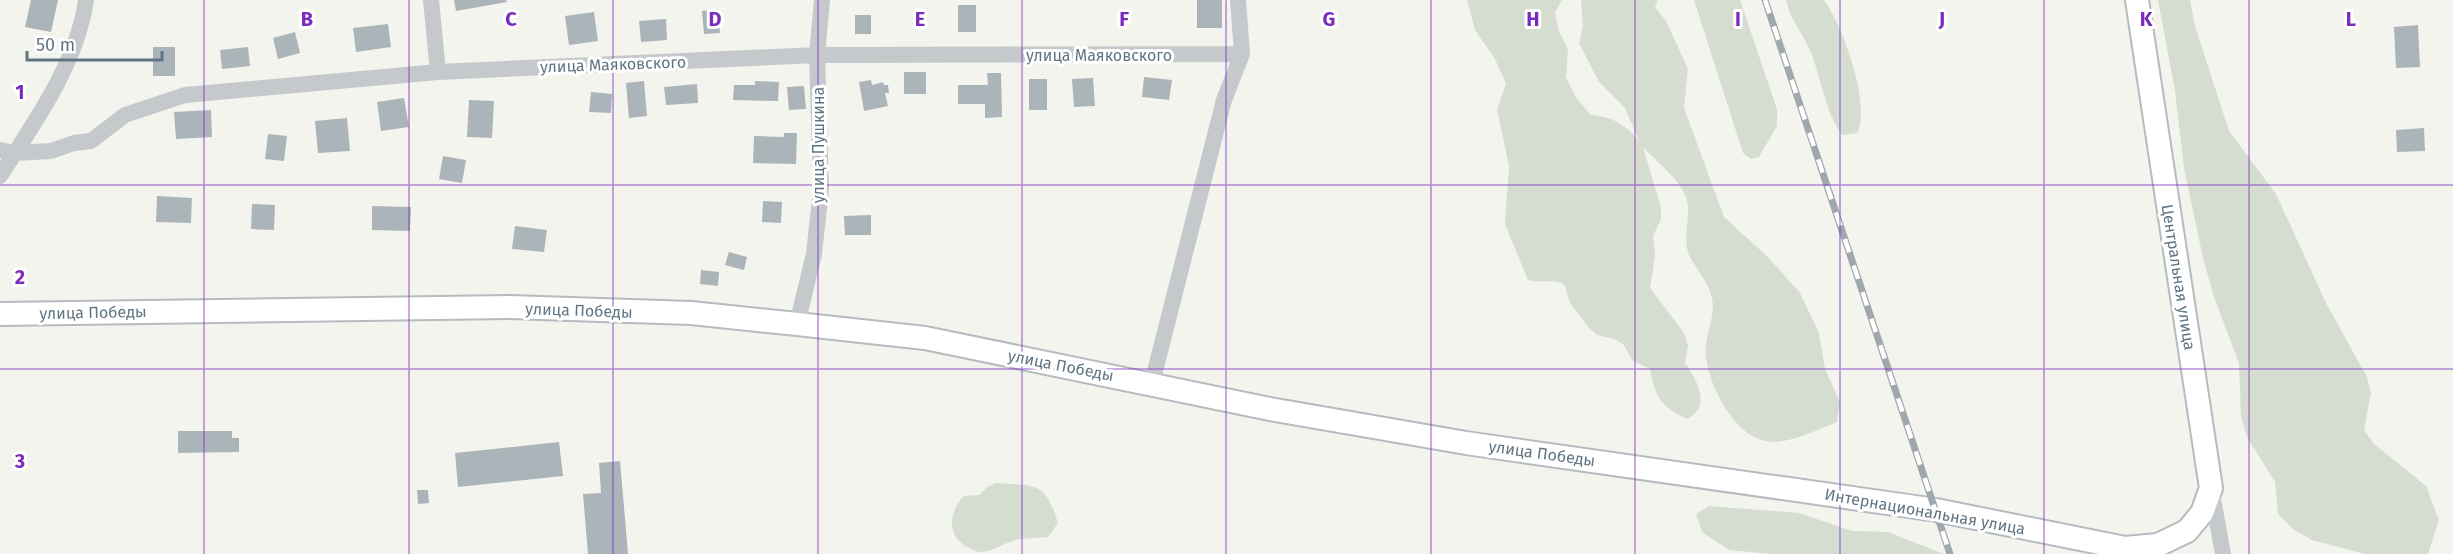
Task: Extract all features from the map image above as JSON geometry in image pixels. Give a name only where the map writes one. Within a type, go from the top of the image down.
[{"type":"street","points":[[0,176],[7,152],[74,47],[83,20],[86,0]]},
{"type":"street","points":[[431,0],[438,72]]},
{"type":"street","name":"улица Пушкина","points":[[797,324],[814,254],[820,189],[817,56],[822,0]]},
{"type":"street","points":[[1152,383],[1224,100],[1242,54],[1238,0]]},
{"type":"street","name":"Центральная улица","points":[[2138,0],[2211,488],[2223,554]]},
{"type":"street","name":"улица Маяковского","points":[[7,152],[51,151],[74,143],[91,141],[126,115],[185,95],[438,72],[817,56],[1242,54]]},
{"type":"street","name":"улица Победы","points":[[0,314],[510,307],[691,313],[924,338],[1270,409],[1466,443],[1685,473]]},
{"type":"street","name":"Интернациональная улица","points":[[1685,473],[1947,511],[2164,554]]},
{"type":"street","points":[[2126,548],[2158,545],[2187,531],[2202,513],[2211,488]]},
{"type":"shaded area","points":[[1467,0],[1562,0],[1555,13],[1559,31],[1568,49],[1566,77],[1576,98],[1591,115],[1618,122],[1639,141],[1625,108],[1599,82],[1579,43],[1583,26],[1581,0],[1658,0],[1655,7],[1666,21],[1688,69],[1684,108],[1724,217],[1768,257],[1800,293],[1819,333],[1825,369],[1840,402],[1837,422],[1790,440],[1763,441],[1739,425],[1726,409],[1713,385],[1707,364],[1706,343],[1713,306],[1708,287],[1687,248],[1687,200],[1680,186],[1643,147],[1661,208],[1661,219],[1653,236],[1655,256],[1650,288],[1684,333],[1688,345],[1685,363],[1700,392],[1701,400],[1695,414],[1687,419],[1665,405],[1654,387],[1650,369],[1633,361],[1623,344],[1597,335],[1589,328],[1570,303],[1564,284],[1528,280],[1505,224],[1509,166],[1497,109],[1506,84],[1495,59],[1475,30]]},
{"type":"shaded area","points":[[1694,0],[1740,0],[1777,109],[1777,126],[1759,157],[1751,159],[1743,153]]},
{"type":"shaded area","points":[[1786,0],[1824,0],[1831,11],[1853,65],[1858,85],[1861,121],[1857,133],[1842,135],[1836,126],[1812,55]]},
{"type":"shaded area","points":[[2158,0],[2190,0],[2195,26],[2229,131],[2276,194],[2326,303],[2367,377],[2371,393],[2364,430],[2374,444],[2426,486],[2439,520],[2428,554],[2365,554],[2312,540],[2293,529],[2278,514],[2275,482],[2247,437],[2241,416],[2239,363],[2214,297],[2203,258],[2184,168],[2175,91]]},
{"type":"shaded area","points":[[996,483],[1029,486],[1043,493],[1058,523],[1048,537],[1015,540],[990,551],[980,552],[960,542],[952,524],[958,503],[963,496],[980,495],[987,487]]},
{"type":"shaded area","points":[[1709,506],[1799,513],[1852,531],[1888,532],[1944,554],[1771,554],[1729,550],[1702,532],[1696,514]]},
{"type":"building","points":[[31,0],[58,0],[51,32],[25,27]]},
{"type":"building","points":[[454,0],[506,0],[507,2],[456,11]]},
{"type":"building","points":[[1197,0],[1222,0],[1222,28],[1197,28]]},
{"type":"building","points":[[958,5],[976,5],[976,32],[958,32]]},
{"type":"building","points":[[718,9],[720,33],[704,34],[702,11]]},
{"type":"building","points":[[594,12],[598,41],[569,45],[565,16]]},
{"type":"building","points":[[855,15],[871,15],[871,34],[855,34]]},
{"type":"building","points":[[666,19],[667,40],[641,42],[639,21]]},
{"type":"building","points":[[388,24],[391,47],[356,52],[353,28]]},
{"type":"building","points":[[2418,25],[2420,67],[2396,68],[2394,27]]},
{"type":"building","points":[[295,32],[300,53],[278,59],[273,38]]},
{"type":"building","points":[[153,47],[175,47],[175,76],[153,76]]},
{"type":"building","points":[[248,47],[250,66],[222,69],[220,50]]},
{"type":"building","points":[[904,72],[926,72],[926,94],[904,94]]},
{"type":"building","points":[[987,73],[1001,73],[1002,117],[985,118],[985,104],[958,104],[958,85],[988,85]]},
{"type":"building","points":[[1144,77],[1172,80],[1169,100],[1142,97]]},
{"type":"building","points":[[1093,78],[1095,106],[1074,107],[1072,79]]},
{"type":"building","points":[[1029,79],[1047,79],[1047,110],[1029,110]]},
{"type":"building","points":[[871,80],[872,85],[883,82],[884,85],[888,85],[889,93],[885,93],[888,106],[864,111],[859,82]]},
{"type":"building","points":[[644,81],[647,116],[629,118],[626,83]]},
{"type":"building","points":[[755,81],[779,82],[778,101],[733,100],[734,85],[755,85]]},
{"type":"building","points":[[697,84],[698,103],[666,105],[664,87]]},
{"type":"building","points":[[804,86],[806,109],[789,110],[787,87]]},
{"type":"building","points":[[591,92],[612,94],[611,113],[589,112]]},
{"type":"building","points":[[404,98],[409,127],[381,131],[377,102]]},
{"type":"building","points":[[469,100],[494,101],[492,138],[467,137]]},
{"type":"building","points":[[211,110],[212,137],[176,139],[174,112]]},
{"type":"building","points":[[347,118],[350,151],[318,153],[315,121]]},
{"type":"building","points":[[2424,128],[2425,151],[2397,152],[2396,130]]},
{"type":"building","points":[[784,133],[797,133],[796,164],[753,163],[754,136],[784,137]]},
{"type":"building","points":[[268,134],[287,136],[284,161],[265,159]]},
{"type":"building","points":[[443,156],[466,160],[462,183],[439,179]]},
{"type":"building","points":[[157,196],[192,198],[191,223],[156,222]]},
{"type":"building","points":[[763,201],[782,202],[781,223],[762,222]]},
{"type":"building","points":[[252,204],[275,205],[274,230],[251,229]]},
{"type":"building","points":[[372,206],[411,207],[410,231],[372,230]]},
{"type":"building","points":[[871,215],[871,235],[845,235],[844,216]]},
{"type":"building","points":[[515,226],[547,230],[544,252],[512,249]]},
{"type":"building","points":[[729,252],[747,257],[744,270],[725,265]]},
{"type":"building","points":[[701,270],[719,272],[718,286],[700,284]]},
{"type":"building","points":[[178,431],[232,431],[232,438],[239,438],[239,452],[178,453]]},
{"type":"building","points":[[559,442],[563,476],[458,487],[455,453]]},
{"type":"building","points":[[620,461],[628,554],[588,554],[583,494],[601,493],[599,463]]},
{"type":"building","points":[[417,490],[428,490],[429,503],[418,504]]},
{"type":"railway","points":[[1765,0],[1950,554]]}]
